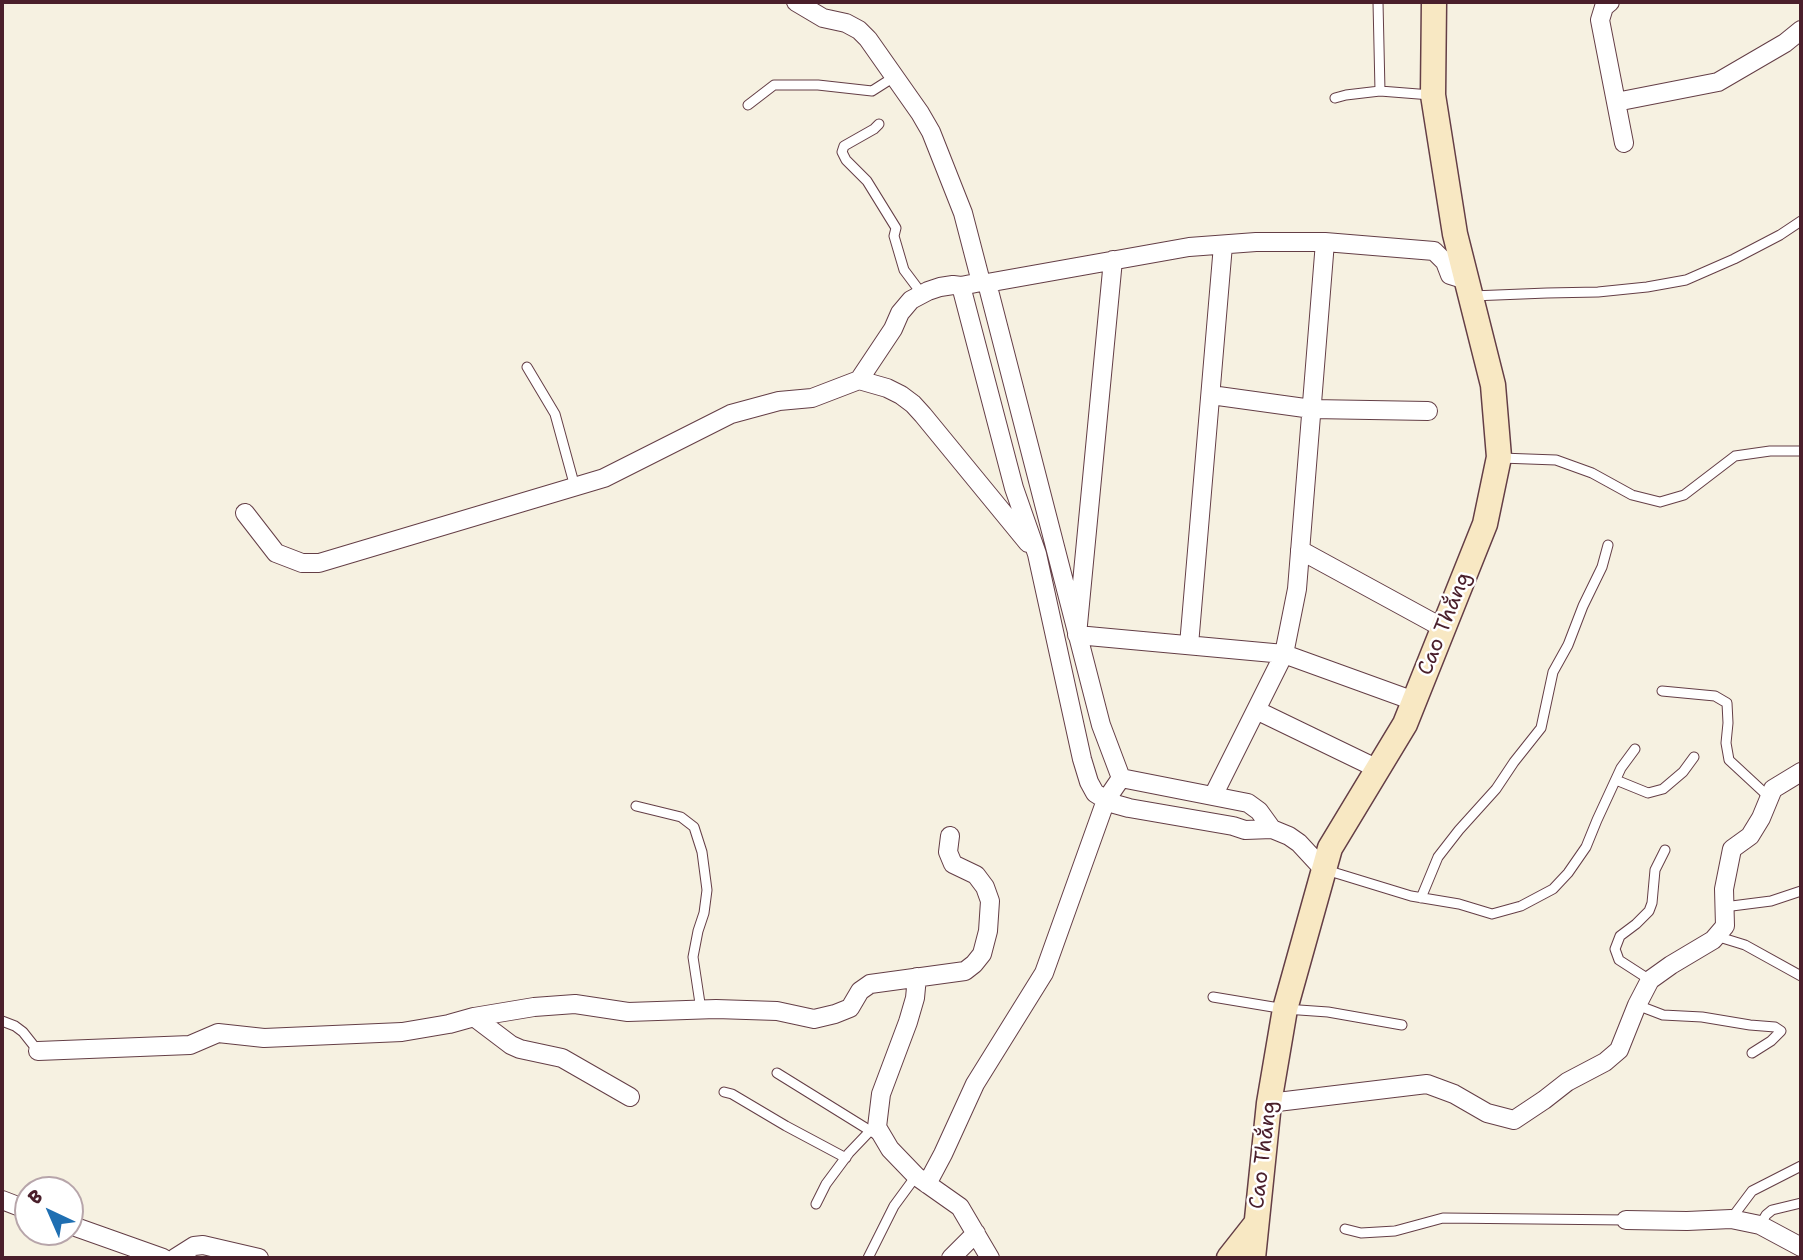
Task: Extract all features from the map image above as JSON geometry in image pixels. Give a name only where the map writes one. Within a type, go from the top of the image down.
[{"type":"main road","name":"Cao Thắng","points":[[1252,1258],[1269,1103],[1285,1009],[1330,848],[1405,724],[1485,524],[1499,457],[1493,385],[1455,234],[1433,95],[1434,2]]},
{"type":"main road","name":"Cao Thắng","points":[[1229,1258],[1255,1225]]},
{"type":"street","points":[[796,2],[824,18],[846,23],[859,30],[868,39],[931,132],[963,213],[984,283],[1101,725],[1121,778]]},
{"type":"street","points":[[1610,2],[1604,7],[1600,20],[1624,143]]},
{"type":"street","points":[[1616,102],[1718,82],[1785,43],[1801,30]]},
{"type":"street","points":[[245,513],[276,553],[302,563],[319,563],[604,478],[732,414],[779,401],[812,398],[859,380],[893,329],[900,313],[911,300],[940,287],[984,283],[1189,247],[1256,242],[1325,242],[1434,251],[1445,262],[1450,275],[1468,288]]},
{"type":"street","points":[[1213,796],[1284,654],[1297,589],[1325,242]]},
{"type":"street","points":[[1189,645],[1223,245]]},
{"type":"street","points":[[1077,635],[1113,260]]},
{"type":"street","points":[[961,286],[1014,488],[1037,554],[1082,760],[1095,793],[1111,803],[1129,808],[1245,830],[1272,828]]},
{"type":"street","points":[[859,380],[887,388],[913,404],[1037,554]]},
{"type":"street","points":[[1210,395],[1312,409],[1428,411]]},
{"type":"street","points":[[1300,550],[1443,628]]},
{"type":"street","points":[[1077,635],[1284,654],[1414,701]]},
{"type":"street","points":[[1256,710],[1378,769]]},
{"type":"street","points":[[1269,1103],[1427,1084],[1454,1094],[1487,1113],[1514,1120],[1567,1082],[1605,1062],[1619,1050],[1637,1004],[1650,980],[1713,940],[1725,926],[1724,889],[1732,849],[1750,836],[1773,789],[1801,772]]},
{"type":"street","points":[[921,1180],[943,1154],[975,1084],[1044,973],[1106,800],[1121,778]]},
{"type":"street","points":[[1121,778],[1248,803],[1259,811],[1272,828],[1299,843],[1324,870]]},
{"type":"street","points":[[38,1051],[190,1045],[218,1033],[264,1038],[402,1032],[534,1007],[575,1004],[628,1012],[777,1011],[814,1019],[850,1008],[860,991],[870,984],[965,971],[982,954],[988,931],[990,901],[985,887],[976,875],[953,864],[948,852],[950,836]]},
{"type":"street","points":[[917,977],[915,998],[908,1022],[881,1094],[877,1135],[921,1180],[960,1207],[990,1258]]},
{"type":"street","points":[[474,1017],[511,1045],[562,1058],[630,1097]]},
{"type":"street","points":[[1626,1220],[1731,1219],[1760,1225],[1801,1247]]},
{"type":"street","points":[[84,1230],[163,1258]]},
{"type":"street","points":[[951,1258],[976,1233]]},
{"type":"street","points":[[175,1258],[194,1246],[203,1245],[259,1258]]},
{"type":"lane","points":[[1378,2],[1380,91]]},
{"type":"lane","points":[[748,105],[774,85],[818,85],[872,91],[894,77]]},
{"type":"lane","points":[[1335,98],[1380,91],[1433,95]]},
{"type":"lane","points":[[879,124],[844,146],[842,152],[846,160],[867,181],[896,228],[894,236],[904,270],[922,294]]},
{"type":"lane","points":[[1468,288],[1547,293],[1598,292],[1686,280],[1734,259],[1801,221]]},
{"type":"lane","points":[[527,367],[555,414],[575,486]]},
{"type":"lane","points":[[1499,457],[1556,460],[1592,473],[1632,495],[1660,502],[1684,495],[1735,456],[1801,451]]},
{"type":"lane","points":[[1421,898],[1438,857],[1496,789],[1541,728],[1553,672],[1602,568],[1608,545]]},
{"type":"lane","points":[[1662,691],[1715,696],[1727,702],[1726,743],[1729,760],[1770,798]]},
{"type":"lane","points":[[1324,870],[1421,898],[1459,904],[1492,914],[1521,906],[1553,889],[1568,873],[1586,847],[1621,768],[1635,750]]},
{"type":"lane","points":[[1616,780],[1648,793],[1663,789],[1683,772],[1694,757]]},
{"type":"lane","points":[[636,806],[681,817],[694,827],[702,852],[707,890],[693,957],[701,1010]]},
{"type":"lane","points":[[1650,980],[1619,960],[1615,949],[1620,936],[1649,911],[1655,870],[1665,850]]},
{"type":"lane","points":[[1724,907],[1771,901],[1801,891]]},
{"type":"lane","points":[[1716,936],[1745,945],[1801,976]]},
{"type":"lane","points":[[1213,997],[1402,1025]]},
{"type":"lane","points":[[1637,1004],[1663,1015],[1702,1017],[1750,1026],[1775,1027],[1781,1031],[1752,1054]]},
{"type":"lane","points":[[2,1021],[15,1026],[38,1051]]},
{"type":"lane","points":[[777,1073],[877,1135],[846,1158],[826,1184],[816,1204]]},
{"type":"lane","points":[[724,1092],[846,1158]]},
{"type":"lane","points":[[1731,1219],[1752,1191],[1801,1166]]},
{"type":"lane","points":[[868,1258],[894,1206],[921,1180]]},
{"type":"lane","points":[[1760,1225],[1772,1210],[1801,1203]]},
{"type":"lane","points":[[1345,1229],[1361,1233],[1395,1231],[1443,1218],[1626,1220]]}]
